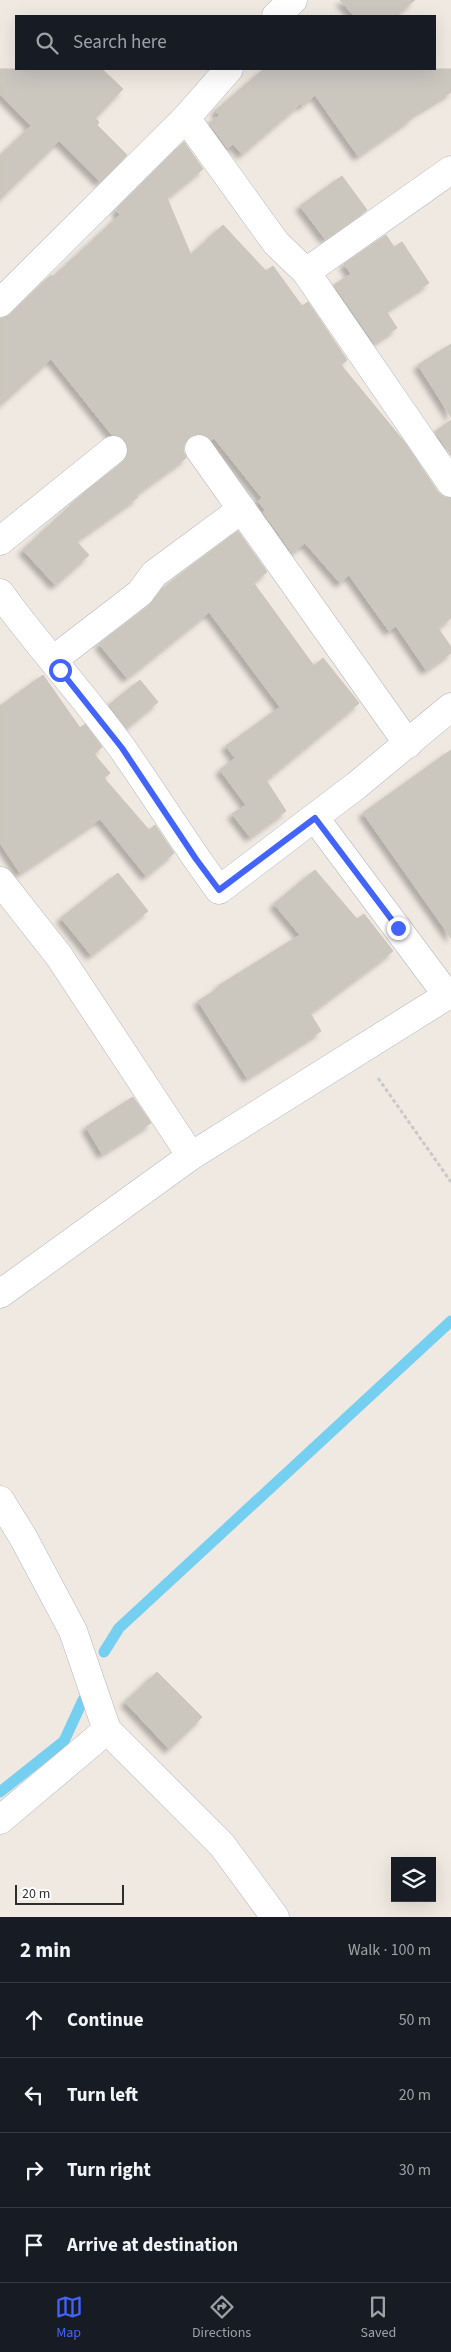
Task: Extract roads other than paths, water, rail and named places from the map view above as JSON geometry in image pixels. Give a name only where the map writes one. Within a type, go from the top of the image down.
[{"type":"street","points":[[277,15],[292,0]]},
{"type":"street","points":[[0,303],[185,119],[228,70]]},
{"type":"street","points":[[185,119],[276,243],[306,272],[451,483]]},
{"type":"street","points":[[306,272],[451,170]]},
{"type":"street","points":[[199,449],[408,744]]},
{"type":"street","points":[[0,541],[113,450]]},
{"type":"street","points":[[53,660],[140,593],[154,574],[242,509]]},
{"type":"street","points":[[0,592],[122,748],[196,859],[219,890],[315,818],[451,708]]},
{"type":"street","points":[[0,1294],[191,1156],[449,994],[315,818]]},
{"type":"street","points":[[0,881],[59,956],[191,1156]]},
{"type":"street","points":[[0,1500],[23,1537],[73,1631],[106,1730],[222,1845],[275,1917]]},
{"type":"street","points":[[0,1820],[106,1730]]},
{"type":"waterway","points":[[104,1652],[119,1628],[451,1321]]},
{"type":"waterway","points":[[0,1792],[64,1741],[83,1700]]}]
